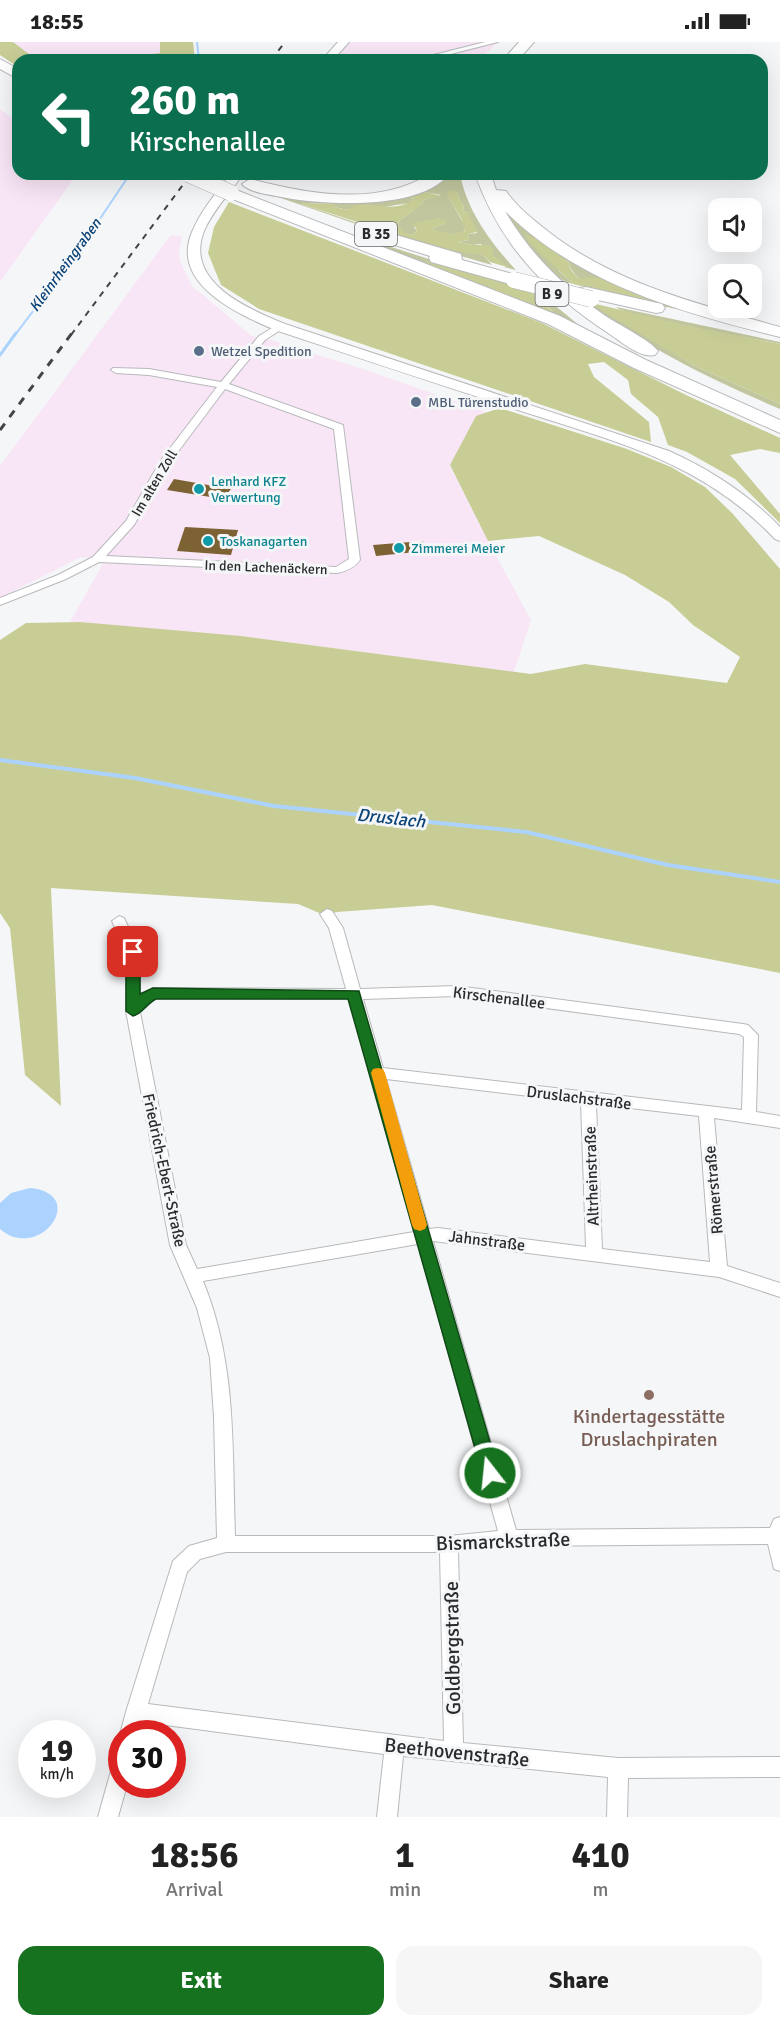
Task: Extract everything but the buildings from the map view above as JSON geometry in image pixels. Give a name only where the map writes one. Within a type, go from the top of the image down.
[{"type":"highway","points":[[503,54],[514,42]]},
{"type":"highway","points":[[516,54],[527,42]]},
{"type":"highway","points":[[215,180],[272,193],[334,200],[398,192],[432,180]]},
{"type":"highway","points":[[217,180],[237,185],[554,320],[640,364],[675,378]]},
{"type":"highway","name":"B 9","points":[[470,180],[484,215],[507,249],[532,277],[565,305],[619,345],[675,378],[780,427]]},
{"type":"highway","name":"B 9","points":[[485,180],[498,215],[529,257],[570,297],[636,344],[718,388],[776,414]]},
{"type":"highway","points":[[494,180],[510,207],[536,230],[578,259],[654,294],[689,307],[780,333]]},
{"type":"highway","name":"B 35","points":[[237,185],[363,230],[513,277],[588,296]]},
{"type":"highway","points":[[588,296],[780,333]]},
{"type":"highway","points":[[588,296],[780,340]]},
{"type":"main road","points":[[333,54],[344,42]]},
{"type":"main road","points":[[237,185],[198,232],[195,242],[195,261],[199,273],[217,294],[239,308],[280,327],[664,454],[719,482],[755,510],[780,536]]},
{"type":"street","points":[[444,54],[495,42]]},
{"type":"street","name":"Im alten Zoll","points":[[0,602],[62,577],[96,559],[130,524],[162,465],[223,385],[262,338],[280,327]]},
{"type":"street","name":"In den Lachenäckern","points":[[96,559],[338,570],[355,560],[339,428],[223,385],[149,372],[116,370]]},
{"type":"street","points":[[327,914],[336,928],[509,1538]]},
{"type":"street","name":"Friedrich-Ebert-Straße","points":[[119,921],[133,952],[133,1011],[178,1245],[193,1276],[210,1323],[220,1373],[226,1544]]},
{"type":"street","name":"Kirschenallee","points":[[133,1011],[142,1000],[153,993],[354,994],[457,991],[743,1029],[751,1035],[749,1116]]},
{"type":"street","name":"Druslachstraße","points":[[378,1073],[749,1116],[780,1122]]},
{"type":"street","name":"Altrheinstraße","points":[[588,1099],[594,1253]]},
{"type":"street","name":"Römerstraße","points":[[706,1111],[719,1270]]},
{"type":"street","name":"Jahnstraße","points":[[193,1276],[438,1234],[719,1270],[780,1290]]},
{"type":"street","points":[[778,1532],[780,1563]]},
{"type":"street","name":"Bismarckstraße","points":[[226,1544],[449,1544],[509,1538],[778,1532]]},
{"type":"street","points":[[134,1720],[179,1567],[195,1552],[226,1544]]},
{"type":"street","name":"Goldbergstraße","points":[[449,1544],[454,1752]]},
{"type":"street","name":"Beethovenstraße","points":[[136,1712],[394,1746],[618,1768],[780,1767]]},
{"type":"street","points":[[387,1817],[394,1746]]},
{"type":"street","points":[[617,1817],[618,1768]]},
{"type":"street","points":[[108,1817],[113,1798]]},
{"type":"shaded area","points":[[13,42],[160,42],[160,53],[151,54],[29,54]]},
{"type":"shaded area","points":[[349,42],[498,42],[485,54],[338,54]]},
{"type":"shaded area","points":[[0,109],[12,118],[12,180],[73,180],[0,282]]},
{"type":"shaded area","points":[[171,235],[182,236],[180,261],[192,286],[252,336],[372,372],[488,413],[476,416],[450,466],[531,620],[514,672],[241,636],[70,622],[105,560],[81,557],[0,598],[0,466]]},
{"type":"green space","points":[[0,42],[13,42],[29,54],[12,54],[12,63],[0,55]]},
{"type":"green space","points":[[160,42],[193,42],[194,54],[151,54],[160,53]]},
{"type":"green space","points":[[425,180],[461,180],[468,201],[481,226],[516,270],[504,267],[507,267],[481,244],[458,242],[469,240],[468,234],[477,233],[467,213],[463,211],[464,206],[457,192],[447,194],[466,228],[462,234],[446,234],[434,230],[433,228],[445,224],[439,218],[414,227],[417,231],[412,235],[404,234],[398,225],[400,220],[414,210],[415,206],[421,205],[424,200],[441,195],[425,192],[431,187],[410,196],[413,199],[409,203],[383,207],[363,205],[348,210],[334,207],[333,203],[301,204],[381,231],[483,255],[492,265],[388,235],[272,195],[359,200]]},
{"type":"green space","points":[[432,187],[426,192],[441,196],[424,200],[421,205],[400,220],[398,225],[403,232],[412,235],[417,231],[413,223],[439,218],[447,221],[433,228],[434,230],[454,234],[465,231],[461,218],[446,193],[454,190],[464,206],[463,211],[469,214],[477,232],[468,234],[469,240],[458,242],[489,245],[494,250],[492,254],[507,267],[490,262],[483,255],[445,250],[301,204],[335,203],[334,207],[348,210],[360,205],[397,206],[413,199],[410,196]]},
{"type":"green space","points":[[497,198],[537,234],[700,314],[644,302],[637,299],[648,301],[651,299],[607,280],[579,279],[568,262],[545,245],[559,271],[573,284],[562,279],[540,261],[529,248]]},
{"type":"green space","points":[[229,202],[542,323],[686,395],[780,438],[780,453],[760,449],[730,455],[780,514],[780,523],[735,479],[687,452],[668,445],[658,417],[631,394],[628,380],[604,362],[588,364],[594,377],[649,422],[651,442],[259,309],[221,285],[208,253],[214,227]]},
{"type":"green space","points":[[298,217],[438,262],[425,263],[553,311],[524,287],[536,290],[591,335]]},
{"type":"green space","points":[[526,235],[542,242],[568,262],[571,270],[579,279],[595,277],[608,280],[653,301],[630,298],[573,284],[529,242]]},
{"type":"green space","points":[[431,261],[524,287],[556,314],[552,315],[424,263]]},
{"type":"green space","points":[[592,303],[695,366],[780,404],[780,409],[658,350],[613,321],[591,305]]},
{"type":"green space","points":[[592,303],[687,326],[780,344],[780,404],[695,366]]},
{"type":"green space","points":[[616,307],[780,342],[780,344],[665,322]]},
{"type":"green space","points":[[500,408],[627,449],[671,467],[705,487],[732,513],[780,569],[780,973],[432,905],[324,915],[298,904],[51,888],[61,1106],[25,1075],[10,928],[0,913],[0,640],[26,623],[80,622],[241,636],[531,674],[585,664],[727,683],[740,657],[693,625],[669,602],[625,575],[539,536],[488,541],[450,465],[476,416]]},
{"type":"water","points":[[30,1188],[48,1193],[56,1202],[57,1213],[52,1224],[42,1233],[30,1238],[15,1237],[0,1229],[0,1203],[11,1193]]},
{"type":"waterway","name":"Kleinrheingraben","points":[[197,42],[198,54]]},
{"type":"waterway","name":"Kleinrheingraben","points":[[15,335],[77,253],[126,180]]},
{"type":"waterway","name":"Kleinrheingraben","points":[[0,355],[16,333]]},
{"type":"waterway","name":"Druslach","points":[[0,760],[135,778],[274,806],[526,832],[668,865],[780,882]]},
{"type":"railway","points":[[276,54],[285,42]]},
{"type":"railway","points":[[71,335],[187,180]]},
{"type":"railway","points":[[0,430],[72,333]]},
{"type":"slow traffic","points":[[378,1073],[420,1225]]},
{"type":"place","name":"Wetzel Spedition","points":[[199,351]]},
{"type":"place","name":"MBL Türenstudio","points":[[416,402]]},
{"type":"place","name":"Lenhard KFZ Verwertung","points":[[199,489]]},
{"type":"place","name":"Toskanagarten","points":[[208,541]]},
{"type":"place","name":"Zimmerei Meier","points":[[399,548]]},
{"type":"place","name":"Kindertagesstätte Druslachpiraten","points":[[649,1395]]},
{"type":"route","points":[[133,952],[133,1011],[142,1000],[153,993],[354,994],[490,1473]]}]
